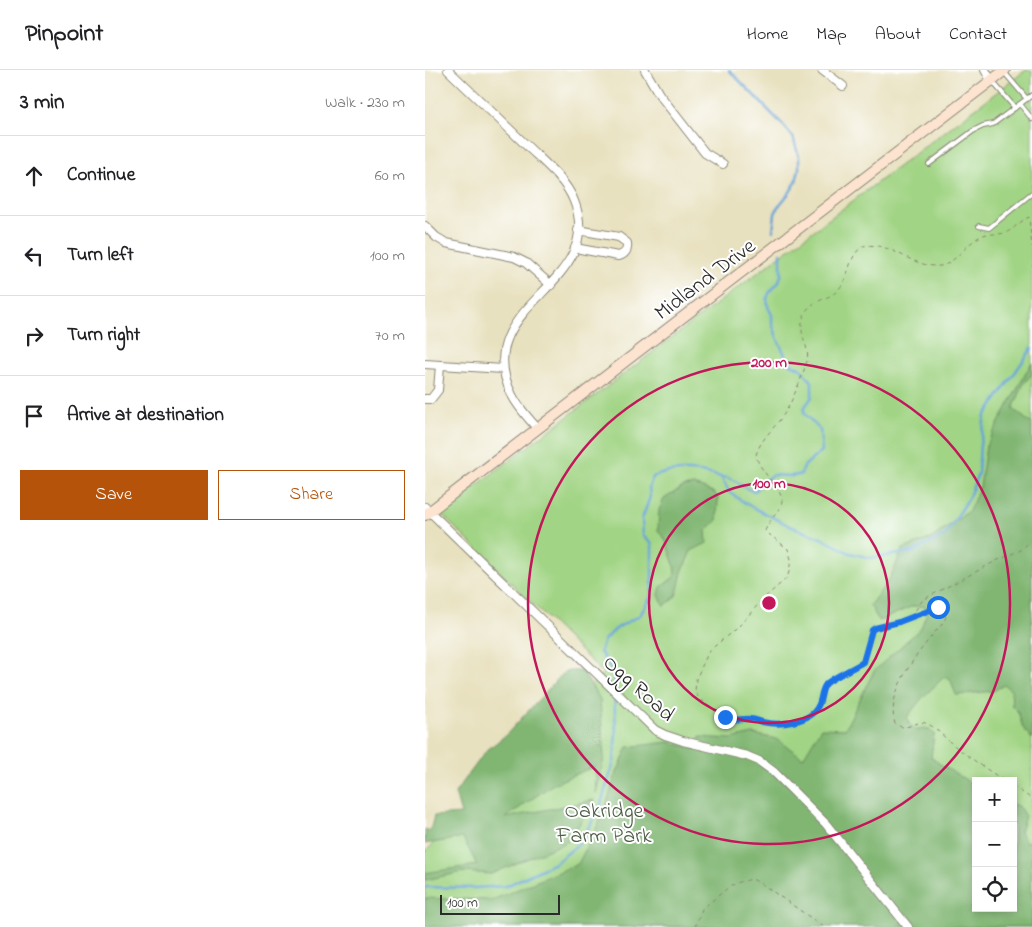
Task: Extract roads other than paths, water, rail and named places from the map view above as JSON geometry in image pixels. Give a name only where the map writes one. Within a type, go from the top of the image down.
[{"type":"main road","name":"Midland Drive","points":[[427,511],[1003,70]]},
{"type":"street","points":[[448,70],[558,177],[574,200],[578,213],[575,248],[569,263],[551,285],[528,306],[510,331],[505,346],[503,369],[512,396],[537,428]]},
{"type":"street","points":[[645,70],[659,94],[705,153],[723,164]]},
{"type":"street","points":[[821,70],[843,86]]},
{"type":"street","points":[[985,70],[991,80]]},
{"type":"street","points":[[425,226],[436,237],[446,243],[514,257],[526,263],[551,285]]},
{"type":"street","points":[[575,248],[618,256],[626,252],[627,247],[627,243],[619,237],[578,230]]},
{"type":"street","points":[[425,364],[503,369]]},
{"type":"street","points":[[425,400],[431,399],[438,390],[440,365]]},
{"type":"street","name":"Ogg Road","points":[[427,511],[645,721],[665,735],[747,756],[759,761],[774,772],[825,824],[908,927]]},
{"type":"lane","points":[[1003,70],[1027,99]]},
{"type":"lane","points":[[991,80],[1015,108]]},
{"type":"lane","points":[[929,164],[973,131],[993,124],[1032,95]]},
{"type":"lane","points":[[1020,104],[1032,119]]},
{"type":"lane","points":[[979,226],[989,228],[1032,193]]},
{"type":"waterway","points":[[729,70],[793,137],[799,157],[796,182],[777,208],[773,231]]},
{"type":"waterway","points":[[721,477],[732,479],[747,489],[755,491],[764,480],[773,475],[791,476],[801,474],[805,465],[822,451],[820,430],[804,413],[804,408],[812,397],[812,382],[800,368],[791,364],[786,357],[778,340],[772,323],[772,315],[768,307],[767,299],[769,293],[778,283],[781,276],[781,253]]},
{"type":"waterway","points":[[614,688],[614,673],[600,652],[604,640],[617,628],[640,615],[652,595],[652,544],[643,536],[642,519],[650,497],[649,487],[653,477],[679,471],[696,471],[721,477],[730,493],[750,506],[850,553],[871,558],[913,552],[945,536],[968,499],[978,474],[985,416],[1032,348]]},
{"type":"waterway","points":[[425,887],[474,888],[506,886],[555,863],[579,844],[599,810],[614,762],[616,732],[614,693]]},
{"type":"park label","name":"Oakridge Farm Park","points":[[604,822]]}]
